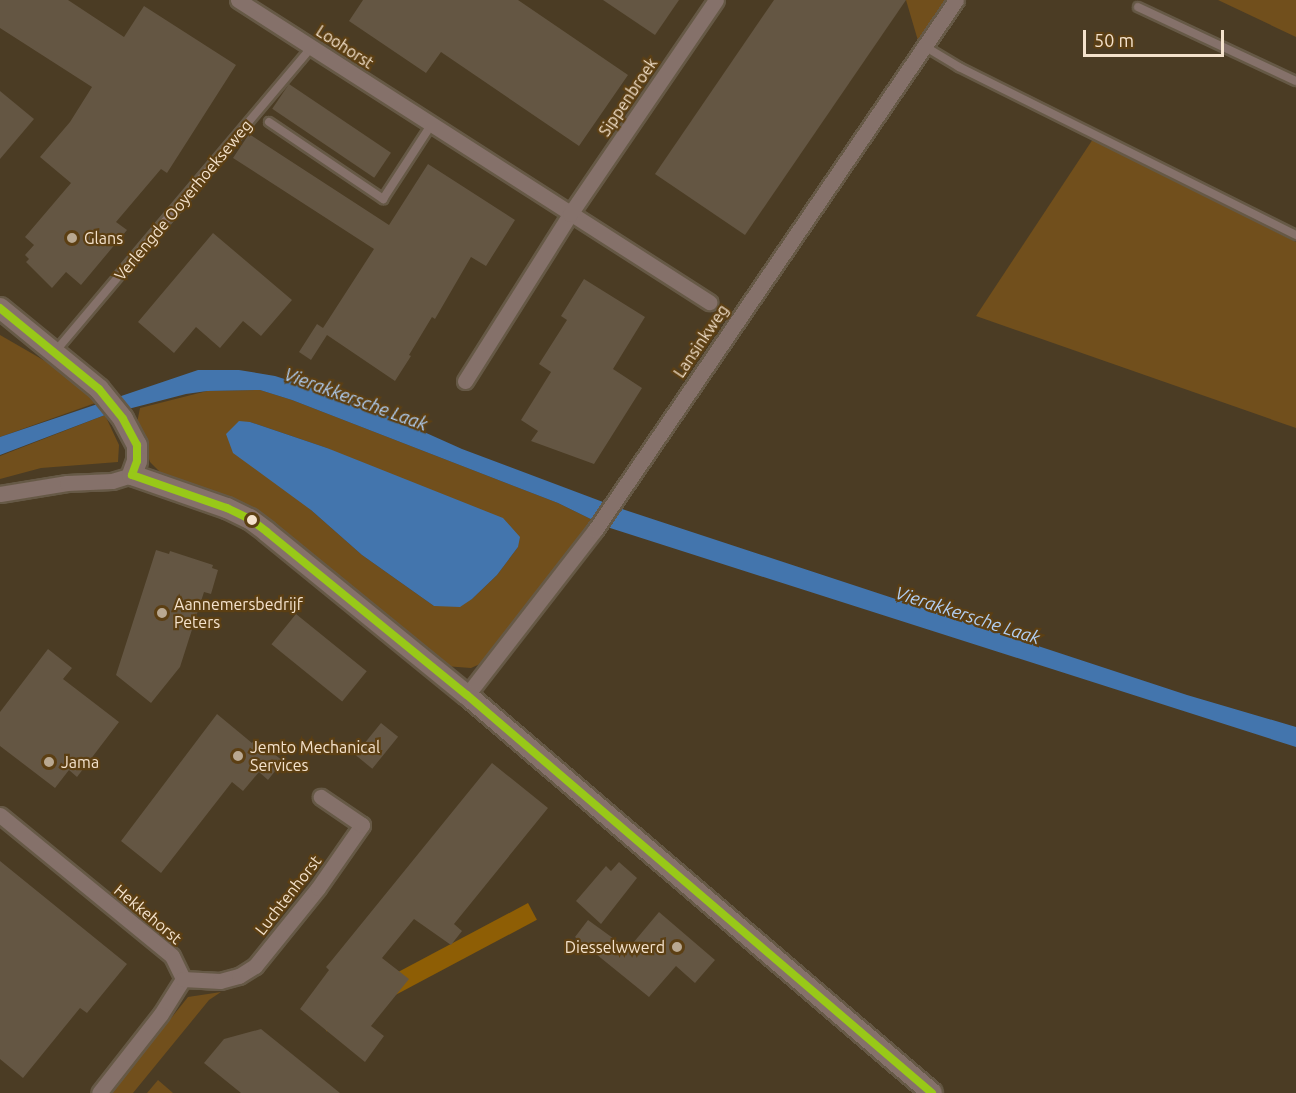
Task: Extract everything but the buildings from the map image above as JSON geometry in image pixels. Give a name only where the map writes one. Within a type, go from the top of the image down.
[{"type":"street","name":"Loohorst","points":[[238,0],[257,5],[312,47],[710,302]]},
{"type":"street","name":"Sippenbroek","points":[[570,214],[716,0]]},
{"type":"street","name":"Lansinkweg","points":[[467,695],[596,530],[956,0]]},
{"type":"street","points":[[465,381],[570,214]]},
{"type":"street","points":[[0,308],[99,389],[123,419],[137,445],[137,460],[132,475]]},
{"type":"street","points":[[0,494],[66,483],[112,481],[132,475],[228,508],[250,519],[467,695],[932,1093]]},
{"type":"street","name":"Luchtenhorst","points":[[183,979],[220,981],[239,976],[255,966],[318,888],[362,825],[321,797]]},
{"type":"street","name":"Hekkehorst","points":[[0,815],[172,956],[183,979]]},
{"type":"street","points":[[99,1093],[161,1014],[183,979]]},
{"type":"lane","points":[[1138,7],[1296,81]]},
{"type":"lane","points":[[924,46],[959,67],[1296,235]]},
{"type":"lane","name":"Verlengde Ooyerhoekseweg","points":[[54,354],[312,47]]},
{"type":"lane","points":[[269,122],[383,199],[431,125]]},
{"type":"shaded area","points":[[906,0],[949,0],[919,44]]},
{"type":"shaded area","points":[[1218,0],[1296,0],[1296,37]]},
{"type":"shaded area","points":[[1093,139],[1296,242],[1296,428],[976,316]]},
{"type":"shaded area","points":[[0,335],[52,365],[101,401],[0,437]]},
{"type":"shaded area","points":[[260,390],[292,400],[558,503],[607,527],[480,664],[471,668],[444,666],[238,505],[162,474],[150,462],[137,423],[140,408],[207,391]],"holes":[[[250,422],[327,448],[518,547],[497,575],[472,599],[434,606],[362,555],[311,510]]]},
{"type":"shaded area","points":[[105,415],[119,445],[118,462],[41,468],[0,479],[0,456]]},
{"type":"shaded area","points":[[528,903],[537,920],[327,1032],[318,1015]]},
{"type":"shaded area","points":[[221,992],[209,1000],[133,1093],[111,1093],[188,997]]},
{"type":"shaded area","points":[[158,1080],[173,1093],[147,1093]]},
{"type":"water","points":[[198,370],[239,370],[275,376],[357,402],[462,449],[619,508],[1187,695],[1296,727],[1296,747],[607,527],[558,503],[292,400],[260,390],[207,391],[186,394],[105,415],[0,455],[0,437]]},
{"type":"water","points":[[239,421],[250,422],[327,448],[503,518],[520,537],[518,547],[497,575],[472,599],[460,607],[434,606],[362,555],[311,510],[233,453],[226,434]]},
{"type":"transit line","points":[[0,308],[99,389],[123,419],[137,445],[137,461],[132,475]]},
{"type":"transit line","points":[[132,475],[227,508],[250,519],[267,532],[467,695],[932,1093]]},
{"type":"place","name":"Glans","points":[[72,238]]},
{"type":"place","name":"Aannemersbedrijf Peters","points":[[162,613]]},
{"type":"place","name":"Jemto Mechanical Services","points":[[238,756]]},
{"type":"place","name":"Jama","points":[[49,762]]},
{"type":"place","name":"Diesselwwerd","points":[[677,947]]},
{"type":"water label","name":"Vierakkersche Laak","points":[[356,399]]},
{"type":"water label","name":"Vierakkersche Laak","points":[[968,615]]}]
